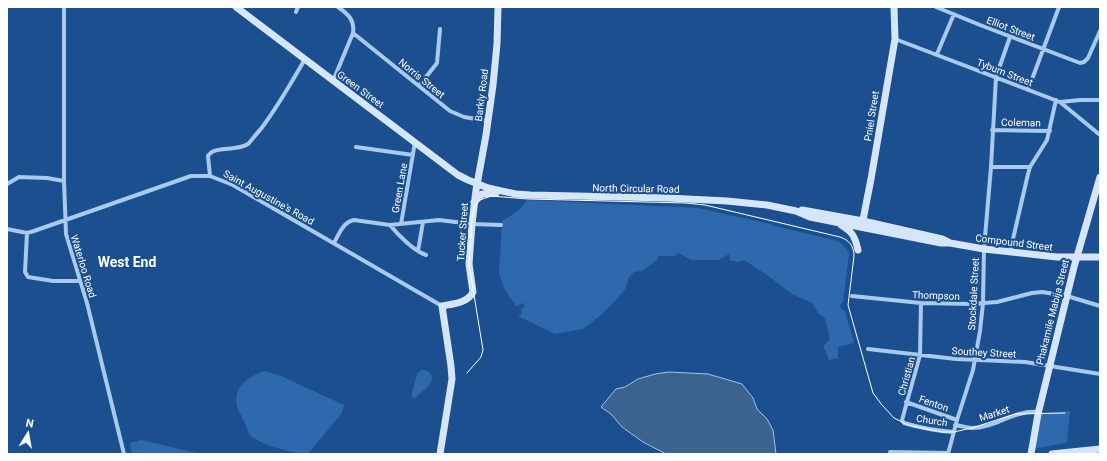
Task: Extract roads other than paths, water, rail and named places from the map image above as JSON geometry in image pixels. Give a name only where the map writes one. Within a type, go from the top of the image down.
[{"type":"street","name":"Waterloo Road","points":[[64,7],[64,181],[66,234],[79,281],[87,303],[124,454]]},
{"type":"street","name":"Green Street","points":[[236,7],[449,169],[476,184]]},
{"type":"street","points":[[333,81],[353,33],[354,27],[353,21],[349,15],[338,7]]},
{"type":"street","name":"Barkly Road","points":[[476,184],[488,121],[497,44],[498,7]]},
{"type":"street","name":"Pniel Street","points":[[862,224],[895,39],[894,7]]},
{"type":"street","name":"Elliot Street","points":[[936,7],[1080,63],[1084,62],[1088,58],[1100,31]]},
{"type":"street","points":[[1028,90],[1059,7]]},
{"type":"street","points":[[937,54],[954,14]]},
{"type":"street","points":[[419,86],[437,63],[440,29]]},
{"type":"street","name":"Norris Street","points":[[353,33],[450,111],[457,115],[488,121]]},
{"type":"street","name":"Stockdale Street","points":[[948,454],[955,425],[975,360],[980,331],[996,77],[1010,37]]},
{"type":"street","name":"Tyburn Street","points":[[895,39],[1058,101],[1100,135]]},
{"type":"street","points":[[210,176],[209,153],[216,150],[236,149],[248,144],[277,106],[305,59]]},
{"type":"street","points":[[1010,252],[1030,167],[1050,131],[1058,101],[1100,100]]},
{"type":"street","name":"Coleman","points":[[992,130],[1050,131]]},
{"type":"street","name":"Green Lane","points":[[401,224],[415,142]]},
{"type":"street","name":"Green Lane","points":[[356,147],[413,155]]},
{"type":"street","points":[[991,167],[1030,167]]},
{"type":"street","name":"Saint Augustine's Road","points":[[7,229],[27,233],[191,176],[210,176],[233,184],[442,306]]},
{"type":"street","points":[[7,184],[19,177],[64,181]]},
{"type":"street","name":"Phakamile Mabija Street","points":[[1031,454],[1038,412],[1076,257],[1100,177]]},
{"type":"street","name":"North Circular Road","points":[[476,184],[495,190],[518,194],[716,201],[767,205],[796,211],[810,217],[836,222],[862,224]]},
{"type":"street","name":"Tucker Street","points":[[442,306],[464,300],[471,296],[473,292],[469,264],[476,184]]},
{"type":"street","points":[[474,202],[482,194],[487,193],[518,194]]},
{"type":"street","name":"North Circular Road","points":[[796,211],[805,210],[862,224]]},
{"type":"street","points":[[334,243],[345,223],[354,220],[390,224],[438,220],[472,224],[501,225]]},
{"type":"street","points":[[418,251],[423,222]]},
{"type":"street","points":[[836,222],[851,232],[855,238],[858,250]]},
{"type":"street","points":[[390,224],[398,234],[418,251],[426,255]]},
{"type":"street","name":"Compound Street","points":[[862,224],[942,239],[950,243],[984,249],[1057,257],[1100,258]]},
{"type":"street","points":[[27,233],[25,272],[28,277],[53,281],[79,281]]},
{"type":"street","name":"Thompson","points":[[852,296],[921,303],[982,303],[1003,301],[1039,292],[1067,296],[1100,306]]},
{"type":"street","name":"Christian","points":[[908,424],[904,423],[902,418],[920,355],[921,303]]},
{"type":"street","points":[[440,454],[452,379],[442,306]]},
{"type":"street","name":"Southey Street","points":[[868,349],[975,360],[1025,362],[1100,374]]},
{"type":"street","name":"Fenton","points":[[906,402],[957,420]]},
{"type":"street","name":"Market","points":[[955,425],[972,428],[1024,412],[1038,412]]},
{"type":"street","name":"Church","points":[[908,424],[935,430],[954,432]]},
{"type":"street","points":[[1052,454],[1100,449]]},
{"type":"street","points":[[890,452],[948,454]]},
{"type":"tram line","points":[[467,373],[481,357],[483,350],[469,264],[472,217],[475,206],[480,200],[491,196],[528,199],[686,203],[705,205],[840,237],[852,246],[854,256],[848,305],[873,393],[894,418],[908,425],[942,432],[954,432],[972,428],[1015,414],[1065,413]]},
{"type":"district","name":"West End","points":[[127,262]]}]
